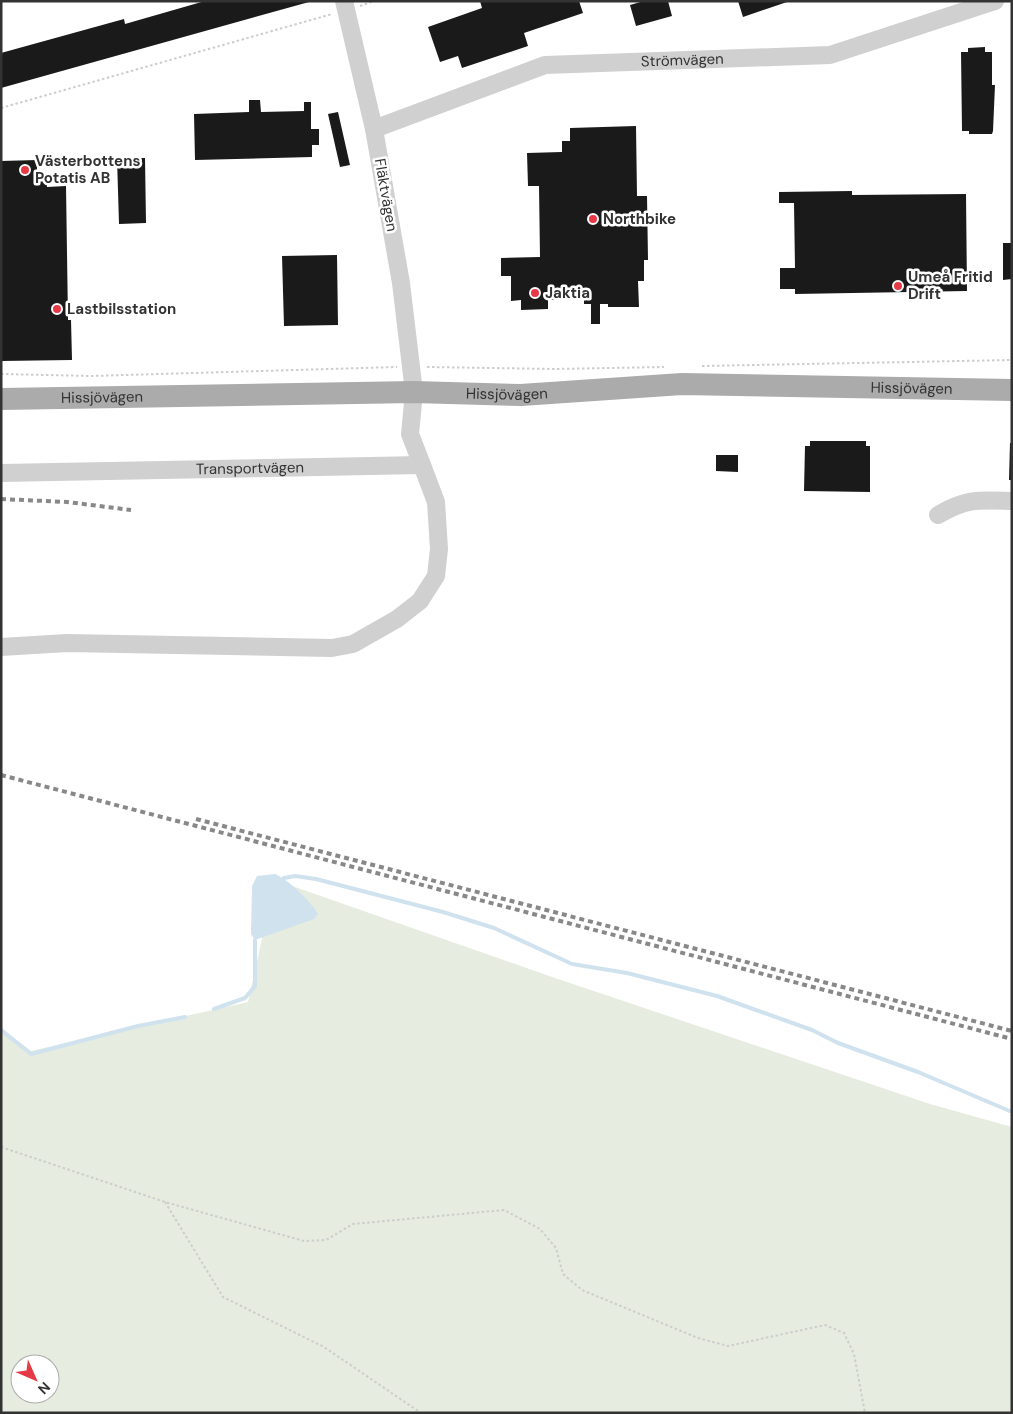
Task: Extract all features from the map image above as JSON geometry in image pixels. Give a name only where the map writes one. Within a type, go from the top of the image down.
[{"type":"main road","name":"Hissjövägen","points":[[1,399],[414,392],[520,395],[682,384],[1012,390]]},
{"type":"street","name":"Strömvägen","points":[[374,129],[545,65],[830,55],[995,1]]},
{"type":"street","name":"Fläktvägen","points":[[349,5],[374,129],[401,283],[414,392]]},
{"type":"street","points":[[1,647],[76,643],[332,648],[353,644],[376,633],[420,601],[436,576],[439,549],[436,502],[410,434],[414,392]]},
{"type":"street","name":"Transportvägen","points":[[1,473],[422,465]]},
{"type":"street","points":[[938,515],[957,504],[971,500],[1012,501]]},
{"type":"path","points":[[349,5],[374,1]]},
{"type":"path","points":[[1,108],[332,14]]},
{"type":"path","points":[[695,366],[1012,360]]},
{"type":"path","points":[[1,374],[91,376],[411,367],[555,369],[665,367]]},
{"type":"path","points":[[1,1147],[165,1202],[304,1241],[326,1240],[353,1224],[504,1210],[540,1228],[556,1248],[563,1274],[582,1290],[698,1338],[728,1346],[825,1325],[844,1333],[854,1354],[865,1413]]},
{"type":"path","points":[[165,1202],[223,1297],[324,1346],[421,1413]]},
{"type":"shaded area","points":[[275,880],[555,978],[930,1104],[1012,1127],[1012,1413],[1,1413],[1,1028],[31,1051],[248,1002]]},
{"type":"water","points":[[275,874],[299,891],[318,914],[314,919],[255,940],[251,934],[252,886],[257,876]]},
{"type":"building","points":[[205,1],[309,2],[1,88],[1,53],[124,19],[125,24]]},
{"type":"building","points":[[480,1],[579,1],[583,13],[524,33],[528,46],[462,68],[458,56],[440,62],[428,27],[482,8]]},
{"type":"building","points":[[644,1],[668,1],[672,16],[636,26],[630,5]]},
{"type":"building","points":[[738,1],[787,1],[787,2],[743,17]]},
{"type":"building","points":[[985,47],[985,52],[992,52],[992,85],[995,85],[993,131],[992,134],[969,134],[969,131],[962,131],[961,52],[968,52],[968,48]]},
{"type":"building","points":[[249,100],[260,100],[261,112],[304,111],[304,102],[311,102],[311,129],[319,129],[319,145],[312,145],[312,157],[195,160],[194,114],[249,112]]},
{"type":"building","points":[[338,112],[350,165],[340,167],[328,114]]},
{"type":"building","points":[[636,126],[637,196],[647,196],[648,260],[644,260],[644,281],[638,281],[639,307],[608,307],[608,304],[600,304],[600,324],[591,324],[591,304],[584,304],[584,299],[548,300],[548,309],[521,310],[521,300],[511,301],[511,276],[501,276],[501,258],[540,257],[539,186],[528,186],[527,153],[562,152],[562,141],[570,141],[570,128]]},
{"type":"building","points":[[117,158],[145,158],[146,223],[119,224]]},
{"type":"building","points":[[37,160],[37,181],[47,181],[47,187],[66,186],[68,320],[71,320],[72,360],[1,361],[1,161]]},
{"type":"building","points":[[852,191],[852,195],[966,194],[967,291],[795,294],[795,289],[780,289],[780,268],[795,268],[794,203],[779,203],[779,192]]},
{"type":"building","points":[[1003,243],[1012,243],[1012,279],[1003,280]]},
{"type":"building","points":[[337,255],[338,325],[284,326],[282,256]]},
{"type":"building","points":[[810,441],[866,441],[866,446],[870,446],[870,492],[804,491],[805,446],[810,446]]},
{"type":"building","points":[[1010,443],[1012,443],[1012,480],[1009,480]]},
{"type":"building","points":[[716,455],[738,455],[738,472],[716,471]]},
{"type":"waterway","points":[[284,878],[295,876],[316,879],[443,912],[494,928],[572,964],[627,973],[717,996],[812,1030],[838,1043],[918,1072],[1012,1112]]},
{"type":"waterway","points":[[214,1009],[245,998],[255,986],[255,940]]},
{"type":"waterway","points":[[1,1030],[31,1054],[138,1026],[185,1017]]},
{"type":"railway","points":[[1,499],[67,502],[131,510]]},
{"type":"railway","points":[[1,775],[1012,1039]]},
{"type":"railway","points":[[196,819],[1012,1031]]},
{"type":"place","name":"Västerbottens Potatis AB","points":[[25,170]]},
{"type":"place","name":"Northbike","points":[[593,219]]},
{"type":"place","name":"Umeå Fritid Drift","points":[[898,286]]},
{"type":"place","name":"Jaktia","points":[[535,293]]},
{"type":"place","name":"Lastbilsstation","points":[[57,309]]}]
